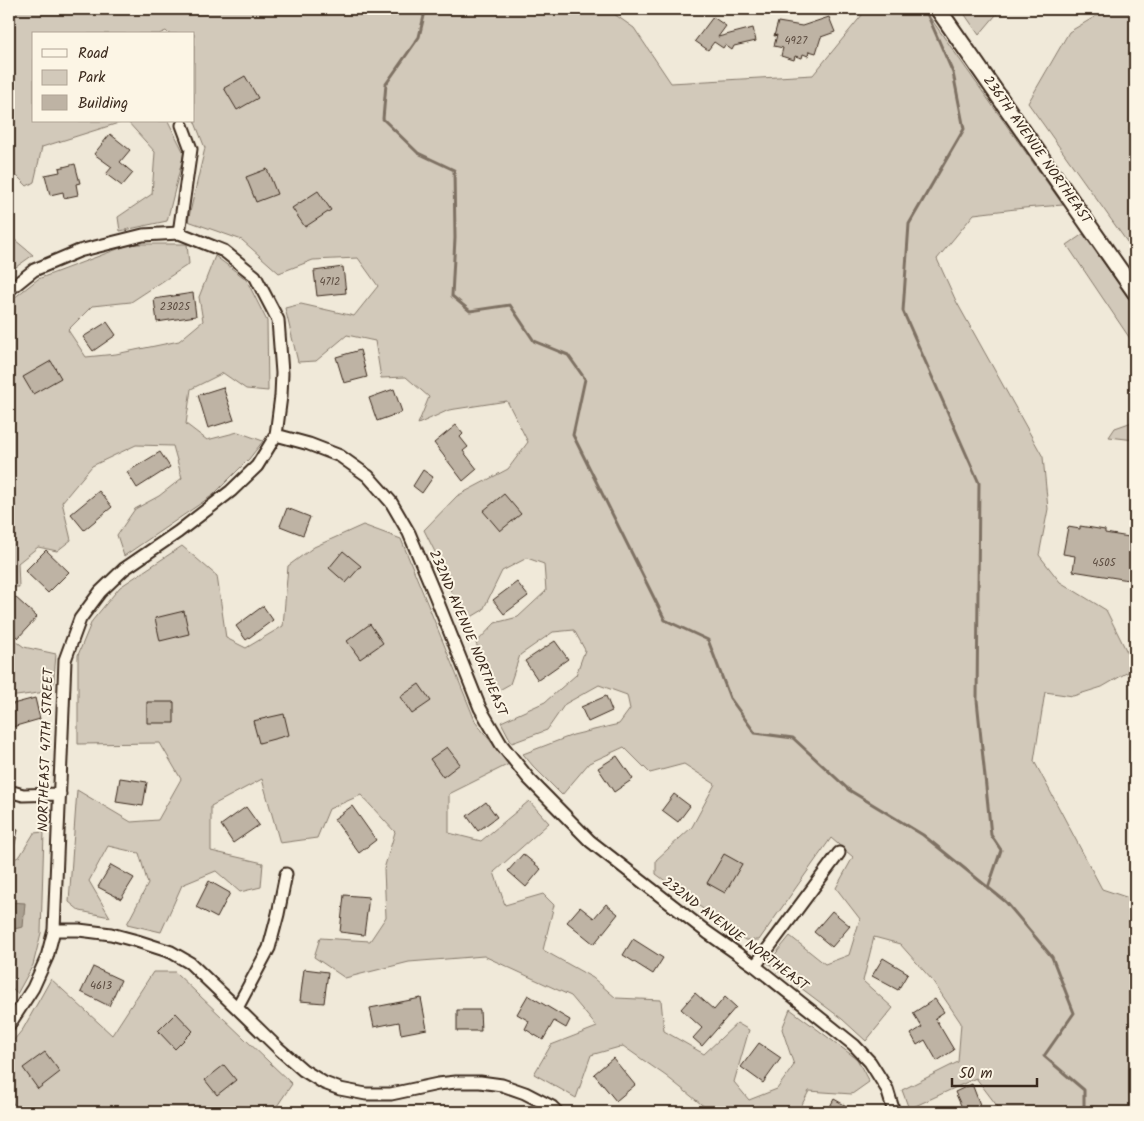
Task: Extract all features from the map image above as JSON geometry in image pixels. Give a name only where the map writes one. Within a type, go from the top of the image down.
[{"type":"street","name":"236TH AVENUE NORTHEAST","points":[[938,9],[1135,292]]},
{"type":"street","points":[[179,232],[191,149],[182,126]]},
{"type":"street","points":[[9,290],[34,270],[79,251],[143,235],[179,232],[224,251],[255,276],[278,320],[282,373],[276,435]]},
{"type":"street","name":"NORTHEAST 47TH STREET","points":[[9,1025],[33,988],[47,958],[54,930],[64,660],[80,619],[100,592],[124,569],[178,532],[231,491],[256,466],[276,435]]},
{"type":"street","name":"232ND AVENUE NORTHEAST","points":[[276,435],[310,444],[340,456],[368,476],[392,502],[409,533],[480,708],[501,744],[530,779],[590,841],[854,1045],[870,1062],[887,1089],[894,1112]]},
{"type":"street","points":[[9,791],[23,795],[60,794]]},
{"type":"street","points":[[754,966],[839,853]]},
{"type":"street","points":[[237,1008],[269,948],[286,874]]},
{"type":"street","points":[[54,930],[79,930],[111,934],[171,952],[190,963],[303,1070],[324,1083],[340,1089],[366,1094],[391,1094],[438,1084],[480,1082],[502,1085],[525,1093],[558,1112]]},
{"type":"green space","points":[[9,9],[607,9],[634,28],[671,83],[813,75],[867,9],[924,9],[1063,205],[974,214],[937,259],[956,301],[1043,457],[1048,509],[1039,555],[1060,582],[1106,610],[1135,668],[1102,687],[1073,696],[1045,692],[1034,761],[1102,889],[1135,900],[1135,1112],[1000,1112],[976,1078],[909,1109],[902,1090],[958,1062],[961,1023],[932,980],[900,944],[874,937],[863,981],[893,1008],[866,1041],[842,1019],[768,963],[790,936],[825,964],[849,955],[860,919],[836,888],[853,857],[831,838],[759,940],[745,940],[656,874],[656,860],[692,827],[715,784],[684,764],[650,773],[624,747],[589,763],[562,795],[523,754],[573,735],[619,724],[630,709],[627,695],[599,685],[565,704],[547,730],[512,743],[501,722],[545,702],[576,675],[585,650],[574,630],[553,632],[520,655],[510,684],[494,693],[476,643],[495,623],[518,617],[546,591],[544,564],[527,558],[502,571],[483,610],[463,622],[438,558],[424,530],[457,496],[508,469],[528,442],[507,401],[449,410],[418,424],[429,397],[406,377],[381,378],[375,341],[347,335],[316,361],[298,362],[285,308],[301,304],[354,316],[378,286],[358,258],[313,260],[279,273],[242,240],[188,221],[205,148],[195,122],[195,32],[32,32],[32,122],[122,122],[42,147],[34,182],[27,186],[9,168]]},
{"type":"green space","points":[[961,9],[1001,9],[979,35]]},
{"type":"green space","points":[[1108,9],[1135,9],[1135,253],[1028,103],[1069,32]]},
{"type":"green space","points":[[128,122],[168,122],[184,153],[167,221],[120,231],[118,217],[152,194],[155,152]]},
{"type":"green space","points":[[1083,234],[1135,307],[1135,346],[1067,245]]},
{"type":"green space","points":[[9,235],[33,255],[9,272]]},
{"type":"green space","points":[[131,244],[187,244],[189,264],[131,302],[92,306],[68,330],[86,357],[116,354],[179,341],[203,321],[199,297],[215,256],[246,279],[267,321],[268,391],[246,389],[223,373],[191,389],[186,424],[207,440],[238,432],[263,441],[249,459],[213,495],[124,556],[117,535],[135,509],[159,496],[182,478],[173,446],[136,445],[92,466],[62,502],[71,540],[57,551],[38,547],[18,563],[19,587],[9,587],[9,302],[38,279]]},
{"type":"green space","points":[[1135,421],[1135,440],[1109,437],[1115,428]]},
{"type":"green space","points":[[363,525],[401,539],[476,723],[509,764],[449,794],[449,833],[481,841],[529,801],[549,823],[494,872],[505,905],[543,894],[554,905],[543,950],[593,978],[616,998],[661,1000],[664,1031],[704,1054],[737,1023],[749,1030],[734,1082],[749,1100],[777,1089],[794,1065],[782,1029],[790,1009],[857,1059],[869,1082],[852,1094],[809,1091],[798,1112],[711,1112],[666,1076],[623,1046],[591,1055],[576,1098],[534,1074],[551,1045],[597,1027],[571,996],[484,956],[409,962],[345,978],[314,957],[320,938],[370,941],[386,917],[384,869],[395,832],[361,795],[329,809],[317,838],[280,843],[262,779],[211,806],[211,851],[263,863],[261,887],[240,892],[216,871],[182,885],[161,932],[127,924],[148,884],[139,853],[108,846],[89,881],[110,917],[80,911],[69,902],[77,790],[131,822],[158,820],[181,779],[160,743],[78,744],[78,655],[92,621],[120,587],[182,546],[217,576],[226,638],[246,648],[283,626],[288,566],[314,547]]},
{"type":"green space","points":[[9,636],[24,647],[56,654],[53,691],[9,697]]},
{"type":"green space","points":[[44,832],[41,933],[33,965],[17,994],[9,986],[9,862],[20,856],[34,833]]},
{"type":"green space","points":[[153,972],[175,972],[292,1084],[273,1112],[20,1112],[9,1098],[9,1046],[23,1029],[51,979],[112,1035]]},
{"type":"shaded area","points":[[9,902],[25,903],[23,927],[14,929],[9,924]]},
{"type":"building","points":[[713,17],[726,26],[718,37],[753,28],[756,41],[734,46],[732,50],[725,45],[723,48],[714,42],[708,50],[695,41]]},
{"type":"building","points":[[829,17],[835,32],[821,37],[816,53],[809,51],[808,56],[803,54],[802,58],[795,56],[794,60],[781,56],[783,48],[774,46],[777,35],[774,36],[778,22],[802,26]]},
{"type":"building","points":[[245,76],[258,98],[237,110],[224,88]]},
{"type":"building","points":[[110,134],[130,150],[120,162],[133,173],[122,186],[106,174],[112,167],[94,154]]},
{"type":"building","points":[[75,164],[80,183],[76,184],[78,195],[64,198],[63,192],[50,195],[45,175],[60,172],[59,168]]},
{"type":"building","points":[[267,169],[277,194],[256,202],[246,177]]},
{"type":"building","points":[[318,191],[331,210],[305,227],[292,208]]},
{"type":"building","points":[[343,267],[346,293],[317,296],[314,271]]},
{"type":"building","points":[[193,293],[196,316],[157,322],[154,299]]},
{"type":"building","points":[[107,322],[116,335],[93,351],[83,337]]},
{"type":"building","points":[[360,350],[367,377],[344,383],[336,357]]},
{"type":"building","points":[[51,361],[61,378],[33,394],[23,377]]},
{"type":"building","points":[[223,387],[234,420],[208,428],[198,395]]},
{"type":"building","points":[[394,389],[402,412],[377,421],[369,398]]},
{"type":"building","points":[[456,425],[463,434],[460,437],[468,447],[463,451],[477,469],[463,481],[434,443]]},
{"type":"building","points":[[160,452],[170,467],[137,488],[127,472]]},
{"type":"building","points":[[423,470],[433,477],[422,493],[413,486]]},
{"type":"building","points":[[99,491],[112,507],[84,530],[71,514]]},
{"type":"building","points":[[504,494],[521,514],[500,531],[483,511]]},
{"type":"building","points":[[287,508],[310,517],[303,535],[280,526]]},
{"type":"building","points":[[1080,526],[1105,530],[1105,533],[1135,538],[1135,581],[1073,571],[1075,556],[1063,554],[1068,527],[1080,529]]},
{"type":"building","points":[[46,550],[69,572],[48,593],[25,571]]},
{"type":"building","points":[[343,551],[361,566],[346,583],[329,568]]},
{"type":"building","points":[[517,582],[528,596],[504,614],[493,600]]},
{"type":"building","points":[[14,596],[37,617],[18,638],[9,630],[9,602]]},
{"type":"building","points":[[263,606],[273,620],[246,640],[236,626]]},
{"type":"building","points":[[184,611],[189,634],[160,641],[155,618]]},
{"type":"building","points":[[370,624],[383,643],[360,659],[347,641]]},
{"type":"building","points":[[555,641],[568,659],[538,680],[525,661]]},
{"type":"building","points":[[419,684],[431,701],[412,714],[400,697]]},
{"type":"building","points":[[606,696],[612,711],[588,722],[581,707]]},
{"type":"building","points":[[35,698],[40,719],[9,728],[9,705]]},
{"type":"building","points":[[147,702],[174,702],[174,723],[147,723]]},
{"type":"building","points":[[284,714],[289,735],[259,743],[253,721]]},
{"type":"building","points":[[447,747],[460,764],[443,777],[430,759]]},
{"type":"building","points":[[617,756],[633,779],[614,792],[598,768]]},
{"type":"building","points":[[120,778],[147,782],[143,806],[116,802]]},
{"type":"building","points":[[674,794],[690,806],[678,822],[662,810]]},
{"type":"building","points":[[486,802],[497,817],[478,831],[467,816]]},
{"type":"building","points":[[352,806],[376,840],[359,853],[334,819]]},
{"type":"building","points":[[246,807],[259,825],[233,843],[221,825]]},
{"type":"building","points":[[9,828],[18,830],[12,856],[9,855]]},
{"type":"building","points":[[523,854],[541,869],[526,887],[508,871]]},
{"type":"building","points":[[724,854],[742,864],[725,893],[707,883]]},
{"type":"building","points":[[111,865],[134,878],[121,899],[98,887]]},
{"type":"building","points":[[209,881],[230,893],[217,918],[196,907]]},
{"type":"building","points":[[344,895],[369,897],[364,935],[340,932]]},
{"type":"building","points":[[606,904],[618,914],[594,944],[567,922],[580,907],[594,918]]},
{"type":"building","points":[[832,911],[850,926],[832,947],[814,932]]},
{"type":"building","points":[[633,939],[663,958],[653,974],[623,955]]},
{"type":"building","points":[[883,958],[908,973],[898,990],[872,976]]},
{"type":"building","points":[[93,967],[121,980],[109,1006],[81,992]]},
{"type":"building","points":[[304,969],[328,972],[324,1003],[300,1001]]},
{"type":"building","points":[[695,993],[714,1010],[725,997],[736,1007],[702,1046],[693,1038],[702,1028],[681,1009]]},
{"type":"building","points":[[528,995],[570,1020],[566,1028],[554,1021],[543,1040],[525,1029],[529,1021],[517,1014]]},
{"type":"building","points":[[421,998],[427,1029],[401,1034],[399,1022],[374,1027],[370,1008]]},
{"type":"building","points":[[935,999],[944,1012],[935,1018],[954,1050],[937,1061],[925,1040],[917,1045],[911,1034],[922,1027],[913,1013]]},
{"type":"building","points":[[457,1010],[480,1010],[481,1031],[457,1031]]},
{"type":"building","points":[[176,1013],[193,1031],[175,1049],[158,1031]]},
{"type":"building","points":[[759,1043],[781,1058],[763,1083],[741,1067]]},
{"type":"building","points":[[45,1052],[60,1072],[38,1089],[23,1068]]},
{"type":"building","points":[[613,1058],[635,1085],[616,1101],[594,1074]]},
{"type":"building","points":[[224,1065],[236,1080],[217,1095],[205,1080]]},
{"type":"building","points":[[972,1084],[982,1110],[964,1112],[955,1092]]},
{"type":"building","points":[[834,1099],[857,1112],[827,1112]]},
{"type":"waterway","points":[[420,9],[424,16],[419,37],[386,84],[383,119],[418,153],[454,170],[455,238],[452,296],[470,311],[510,305],[534,341],[568,355],[585,379],[573,435],[665,620],[708,640],[730,698],[755,733],[793,738],[849,790],[923,835],[1006,902],[1052,957],[1074,1013],[1044,1056],[1084,1090],[1084,1112]]},
{"type":"waterway","points":[[925,9],[953,73],[964,129],[909,224],[903,311],[979,483],[977,700],[991,835],[1001,850],[988,888]]}]
